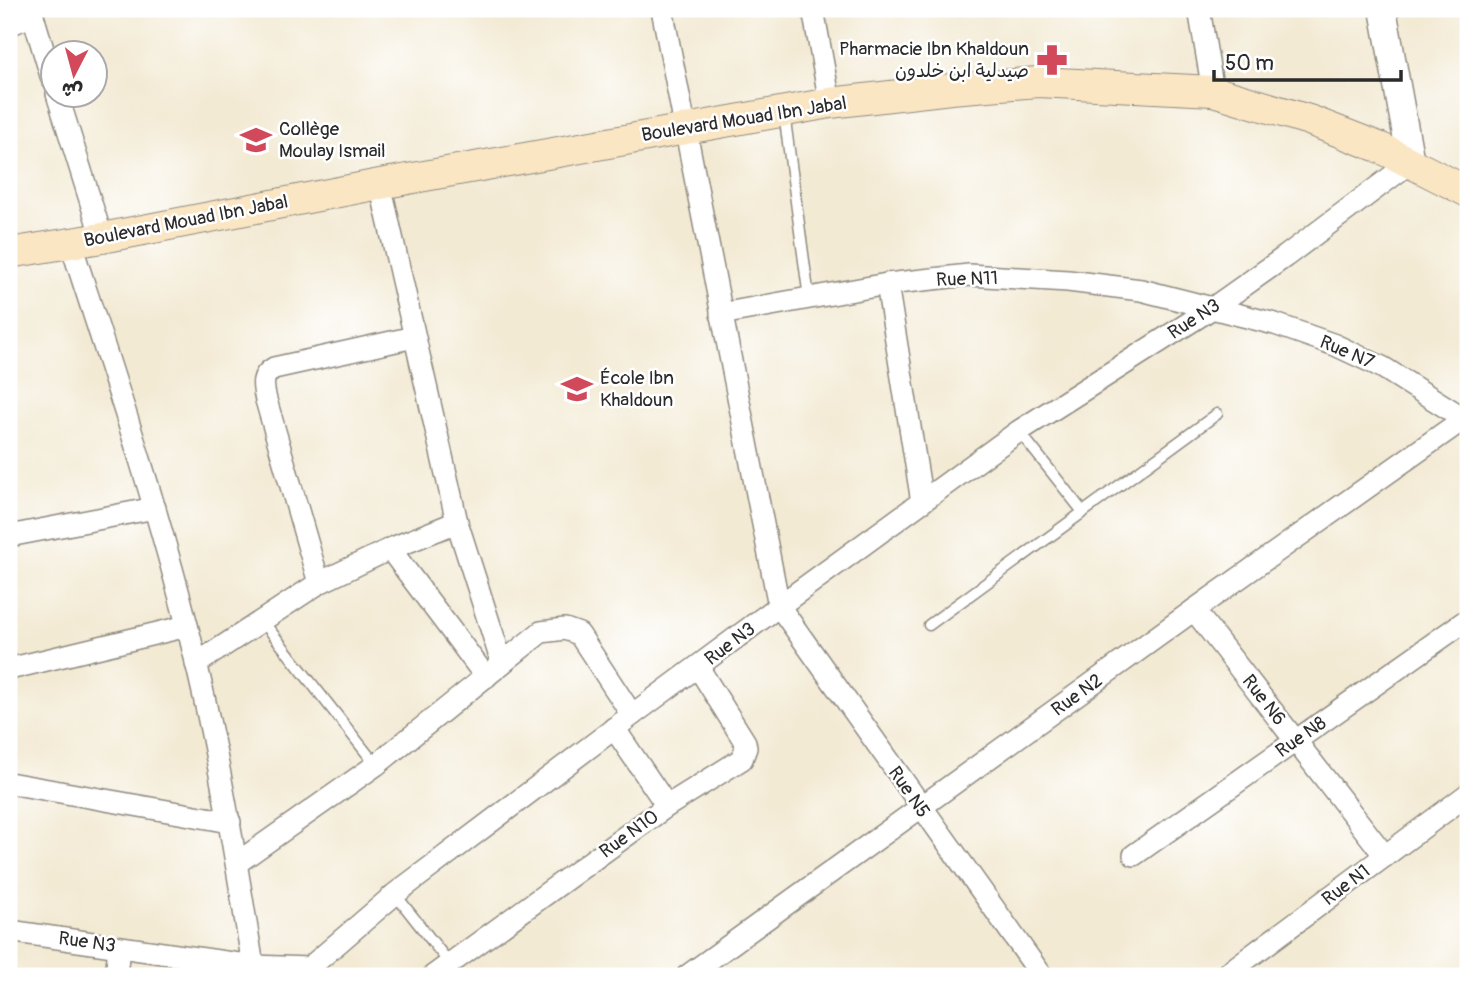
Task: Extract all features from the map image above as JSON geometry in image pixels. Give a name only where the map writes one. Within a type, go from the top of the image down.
[{"type":"main road","name":"Boulevard Mouad Ibn Jabal","points":[[9,253],[71,244],[380,184],[830,103],[1038,82],[1213,91],[1309,120],[1411,162],[1468,192]]},
{"type":"street","points":[[662,9],[779,606]]},
{"type":"street","points":[[813,9],[830,103]]},
{"type":"street","points":[[1199,9],[1213,91]]},
{"type":"street","points":[[1382,9],[1411,162]]},
{"type":"street","points":[[9,25],[32,12],[40,38]]},
{"type":"street","points":[[61,108],[102,238]]},
{"type":"street","name":"Rue N3","points":[[9,931],[253,971],[313,972],[395,894],[779,606],[1019,431],[1214,307],[1411,162]]},
{"type":"street","points":[[380,184],[457,522],[494,670]]},
{"type":"street","points":[[71,244],[155,508],[187,626],[230,822],[253,971]]},
{"type":"street","name":"Rue N11","points":[[721,314],[887,284],[969,275],[1068,281],[1141,290],[1214,307]]},
{"type":"street","points":[[887,284],[922,502]]},
{"type":"street","name":"Rue N7","points":[[1214,307],[1335,345],[1382,367],[1467,419]]},
{"type":"street","points":[[319,583],[266,400],[263,381],[265,374],[274,368],[414,337]]},
{"type":"street","name":"Rue N2","points":[[687,976],[1194,610],[1467,419]]},
{"type":"street","points":[[9,536],[155,508]]},
{"type":"street","points":[[196,664],[319,583],[390,549],[457,522]]},
{"type":"street","points":[[390,549],[494,670]]},
{"type":"street","name":"Rue N5","points":[[779,606],[920,808],[1042,976]]},
{"type":"street","name":"Rue N6","points":[[1194,610],[1385,856]]},
{"type":"street","name":"Rue N8","points":[[1134,855],[1468,619]]},
{"type":"street","points":[[9,669],[187,626]]},
{"type":"street","points":[[237,863],[376,765],[541,632],[565,629],[579,634],[632,715]]},
{"type":"street","name":"Rue N10","points":[[433,976],[667,806],[735,764],[746,754],[742,737],[698,667]]},
{"type":"street","points":[[614,728],[667,806]]},
{"type":"street","points":[[9,783],[230,822]]},
{"type":"street","name":"Rue N1","points":[[1224,976],[1468,794]]},
{"type":"street","points":[[116,976],[119,947]]},
{"type":"lane","points":[[784,111],[809,298]]},
{"type":"lane","points":[[929,625],[1217,414]]},
{"type":"lane","points":[[1019,431],[1083,512]]},
{"type":"lane","points":[[261,619],[376,765]]},
{"type":"lane","points":[[395,894],[450,964]]},
{"type":"place","name":"Pharmacie Ibn Khaldoun صيدلية ابن خلدون","points":[[1052,60]]},
{"type":"place","name":"Collège Moulay Ismail","points":[[256,140]]},
{"type":"place","name":"École Ibn Khaldoun","points":[[577,389]]}]
